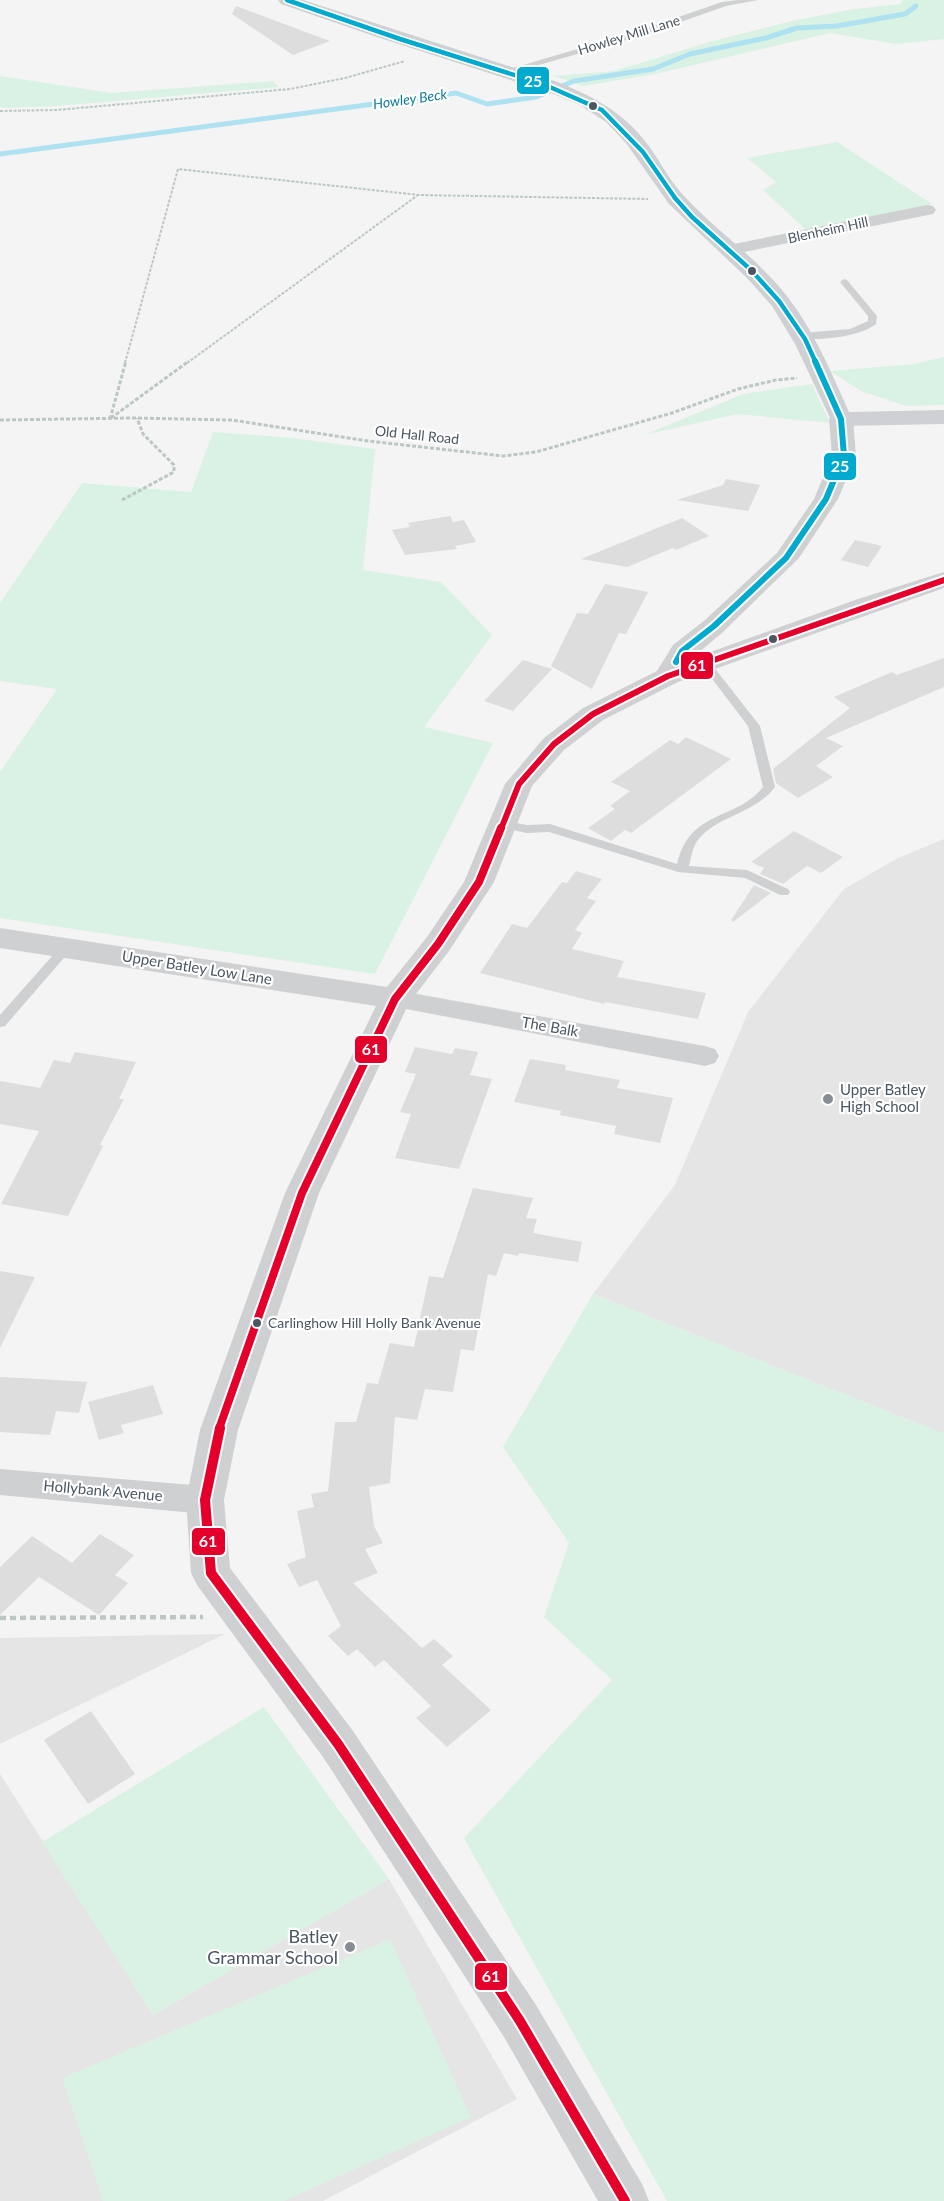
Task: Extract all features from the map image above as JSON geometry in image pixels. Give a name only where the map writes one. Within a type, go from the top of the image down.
[{"type":"main road","points":[[287,0],[543,84],[602,110],[643,152],[675,198],[779,301],[802,336],[841,419],[944,417]]},
{"type":"main road","points":[[821,376],[850,396],[904,418]]},
{"type":"street","name":"Blenheim Hill","points":[[729,250],[927,210]]},
{"type":"street","points":[[668,676],[682,651],[714,626],[786,558],[826,499],[844,456],[841,419]]},
{"type":"street","points":[[625,2201],[507,2001],[338,1744],[211,1573],[205,1500],[219,1430],[302,1193],[395,999],[438,944],[479,882],[519,784],[554,744],[593,714],[668,676],[944,580]]},
{"type":"street","name":"Upper Batley Low Lane","points":[[0,938],[395,999]]},
{"type":"street","name":"The Balk","points":[[395,999],[705,1056]]},
{"type":"street","name":"Hollybank Avenue","points":[[0,1482],[205,1500]]},
{"type":"lane","name":"Howley Mill Lane","points":[[504,72],[641,33],[725,4],[754,0]]},
{"type":"lane","points":[[802,336],[860,330],[871,325],[872,316],[844,282]]},
{"type":"lane","points":[[682,869],[688,845],[694,836],[724,816],[764,796],[769,787],[754,726],[705,663]]},
{"type":"lane","points":[[502,824],[527,829],[550,828],[682,869],[747,874],[784,892]]},
{"type":"lane","points":[[0,1023],[65,948]]},
{"type":"path","points":[[0,111],[57,110],[290,89],[345,78],[440,52]]},
{"type":"path","points":[[110,419],[178,169],[419,195],[608,200],[675,198]]},
{"type":"path","points":[[110,419],[419,195]]},
{"type":"path","name":"Old Hall Road","points":[[0,420],[137,418],[232,420],[368,441],[503,456],[536,452],[776,380],[821,376]]},
{"type":"path","points":[[122,500],[174,472],[174,465],[143,434],[137,418]]},
{"type":"path","points":[[0,1618],[243,1616]]},
{"type":"shaded area","name":"Upper Batley High School","points":[[944,839],[944,1434],[593,1294],[675,1185],[748,1012],[844,889],[898,858]]},
{"type":"shaded area","points":[[225,1634],[0,1744],[0,1638]]},
{"type":"shaded area","name":"Batley Grammar School","points":[[0,1774],[153,2015],[389,1879],[517,2099],[323,2201],[0,2201]]},
{"type":"green space","points":[[903,0],[944,0],[944,39],[896,44],[830,33],[655,74],[583,86],[554,76],[614,71],[713,41],[792,21],[848,10],[900,4]]},
{"type":"green space","points":[[0,76],[112,93],[273,81],[279,87],[57,106],[6,108],[0,107]]},
{"type":"green space","points":[[837,142],[932,204],[806,230],[763,190],[776,182],[747,158]]},
{"type":"green space","points":[[944,357],[944,405],[906,406],[861,391],[830,371],[914,364]]},
{"type":"green space","points":[[812,384],[830,423],[737,414],[644,435],[743,394]]},
{"type":"green space","points":[[213,432],[292,438],[375,449],[363,570],[441,582],[492,635],[424,727],[493,743],[375,974],[0,918],[0,772],[57,689],[0,681],[0,603],[82,483],[191,492]]},
{"type":"green space","points":[[593,1294],[944,1434],[944,2201],[667,2201],[464,1838],[612,1680],[544,1617],[569,1543],[503,1447]]},
{"type":"green space","points":[[264,1707],[389,1879],[153,2015],[42,1842]]},
{"type":"green space","points":[[390,1939],[471,2117],[284,2201],[103,2201],[62,2078]]},
{"type":"building","points":[[236,6],[330,41],[293,55],[232,14]]},
{"type":"building","points":[[726,479],[760,485],[748,511],[677,500],[723,485]]},
{"type":"building","points":[[450,516],[453,522],[464,520],[476,542],[455,546],[457,549],[405,555],[392,530],[410,527],[408,523]]},
{"type":"building","points":[[682,518],[709,536],[627,567],[581,559]]},
{"type":"building","points":[[855,540],[882,546],[868,567],[841,560]]},
{"type":"building","points":[[605,584],[648,592],[626,634],[619,633],[592,689],[551,666],[577,613],[588,614]]},
{"type":"building","points":[[944,658],[944,687],[826,738],[843,746],[816,766],[833,777],[798,798],[776,783],[773,769],[850,708],[834,697],[892,672],[897,675]]},
{"type":"building","points":[[523,660],[552,669],[513,711],[484,701]]},
{"type":"building","points":[[686,737],[731,759],[631,833],[625,830],[611,841],[588,828],[615,809],[610,806],[630,791],[611,782],[670,740],[678,744]]},
{"type":"building","points":[[794,831],[843,857],[821,873],[807,866],[783,884],[760,874],[764,868],[751,862]]},
{"type":"building","points":[[576,871],[602,879],[587,898],[596,901],[575,930],[582,933],[572,949],[624,961],[617,977],[706,993],[698,1019],[605,1002],[604,1004],[480,973],[512,924],[527,928],[562,882],[567,883]]},
{"type":"building","points":[[754,885],[771,893],[733,922],[731,920]]},
{"type":"building","points":[[415,1047],[452,1054],[455,1048],[478,1052],[470,1075],[492,1079],[459,1169],[395,1158],[411,1114],[400,1112],[416,1074],[405,1072]]},
{"type":"building","points":[[75,1052],[136,1062],[119,1099],[124,1099],[100,1145],[103,1146],[68,1216],[1,1204],[39,1131],[0,1124],[0,1081],[40,1088],[54,1060],[70,1063]]},
{"type":"building","points":[[530,1059],[566,1065],[565,1070],[620,1080],[617,1088],[673,1098],[660,1143],[614,1134],[616,1126],[560,1115],[561,1111],[514,1102]]},
{"type":"building","points":[[473,1188],[533,1198],[526,1218],[537,1219],[533,1233],[582,1242],[578,1262],[519,1253],[518,1256],[504,1253],[496,1276],[488,1274],[474,1351],[461,1349],[453,1392],[425,1389],[417,1420],[395,1417],[390,1483],[369,1487],[374,1526],[383,1543],[365,1549],[378,1573],[353,1583],[422,1648],[434,1639],[453,1656],[442,1665],[491,1710],[447,1747],[416,1718],[431,1706],[384,1660],[375,1667],[357,1649],[348,1656],[328,1636],[341,1626],[317,1580],[299,1587],[287,1564],[306,1557],[297,1511],[314,1507],[311,1494],[328,1491],[335,1422],[356,1422],[367,1383],[378,1384],[390,1343],[414,1347],[429,1276],[443,1278]]},
{"type":"building","points":[[0,1271],[35,1277],[0,1348]]},
{"type":"building","points":[[0,1377],[87,1382],[79,1413],[56,1411],[50,1435],[0,1432]]},
{"type":"building","points":[[153,1385],[163,1414],[121,1425],[124,1433],[99,1440],[88,1402]]},
{"type":"building","points":[[100,1534],[134,1555],[115,1575],[128,1583],[99,1615],[39,1577],[0,1615],[0,1567],[32,1536],[72,1563]]},
{"type":"building","points":[[91,1711],[135,1774],[88,1804],[44,1740]]},
{"type":"waterway","name":"Howley Beck","points":[[0,154],[456,93],[487,104],[536,97],[574,81],[653,69],[690,54],[766,38],[797,28],[837,26],[905,14],[916,6]]},
{"type":"transit line","name":"25","points":[[287,0],[400,39],[543,84],[602,110],[643,152],[675,198],[692,217],[751,270],[779,301],[805,339],[841,419],[844,456],[826,499],[786,558],[714,626],[682,651],[676,662]]},
{"type":"transit line","name":"61","points":[[625,2201],[520,2021],[338,1744],[211,1573],[205,1500],[219,1430],[302,1193],[395,999],[438,944],[479,882],[519,784],[554,744],[593,714],[668,676],[944,580]]},
{"type":"place","name":"Upper Batley High School","points":[[828,1099]]},
{"type":"place","name":"Carlinghow Hill Holly Bank Avenue","points":[[257,1323]]},
{"type":"place","name":"Batley Grammar School","points":[[350,1947]]}]
